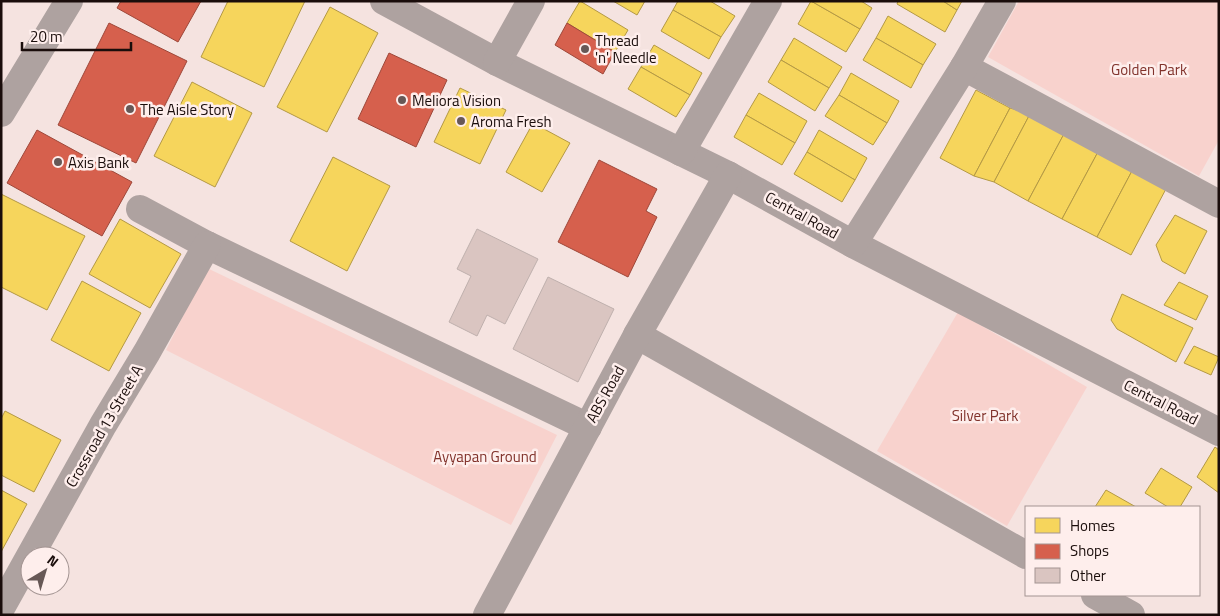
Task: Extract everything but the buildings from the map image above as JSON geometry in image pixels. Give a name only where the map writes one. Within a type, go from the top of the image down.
[{"type":"street","points":[[1,113],[68,1]]},
{"type":"street","name":"Central Road","points":[[384,1],[496,62],[728,175],[853,244],[1219,432]]},
{"type":"street","points":[[496,62],[531,1]]},
{"type":"street","points":[[681,152],[768,1]]},
{"type":"street","points":[[853,244],[964,67],[1002,1]]},
{"type":"street","points":[[964,67],[1219,204]]},
{"type":"street","name":"ABS Road","points":[[487,615],[638,335],[728,175]]},
{"type":"street","points":[[140,209],[207,245],[588,427]]},
{"type":"street","name":"Crossroad 13 Street A","points":[[1,608],[103,425],[147,352],[207,245]]},
{"type":"street","points":[[638,335],[1025,555]]},
{"type":"street","points":[[1098,596],[1131,615]]},
{"type":"green space","name":"Golden Park","points":[[1019,1],[1215,1],[1219,3],[1219,140],[1199,176],[988,57]]},
{"type":"green space","name":"Ayyapan Ground","points":[[207,268],[557,435],[511,525],[166,350]]},
{"type":"green space","name":"Silver Park","points":[[958,312],[1087,387],[1007,526],[877,451]]},
{"type":"place","name":"Thread 'n' Needle","points":[[585,49]]},
{"type":"place","name":"Meliora Vision","points":[[402,100]]},
{"type":"place","name":"The Aisle Story","points":[[130,109]]},
{"type":"place","name":"Aroma Fresh","points":[[461,121]]},
{"type":"place","name":"Axis Bank","points":[[58,162]]}]
